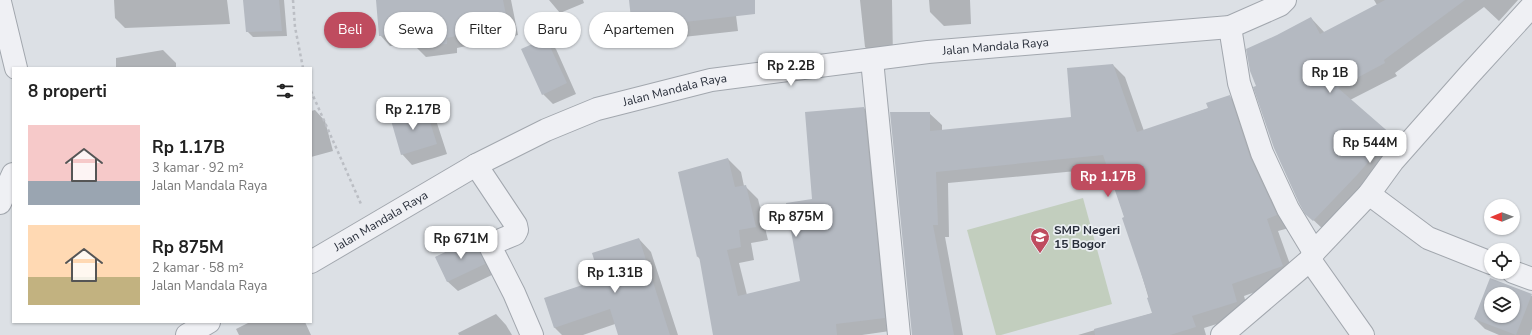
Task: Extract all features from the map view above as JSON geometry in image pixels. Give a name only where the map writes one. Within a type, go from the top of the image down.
[{"type":"street","name":"Jalan Mandala Raya","points":[[312,261],[476,165],[546,130],[597,108],[711,80],[928,52],[1230,27],[1280,5],[1286,0]]},
{"type":"street","points":[[0,2],[16,67]]},
{"type":"street","points":[[1222,335],[1312,256],[1368,194],[1398,156],[1469,75],[1532,6]]},
{"type":"street","points":[[1230,27],[1239,83],[1262,154],[1312,256],[1363,335]]},
{"type":"street","points":[[872,60],[899,335]]},
{"type":"street","points":[[476,165],[516,225],[517,230],[515,234],[492,244],[491,248],[514,293],[532,335]]},
{"type":"street","points":[[0,203],[12,176]]},
{"type":"street","points":[[1368,194],[1428,238],[1484,260]]},
{"type":"street","points":[[1520,275],[1532,279]]},
{"type":"street","points":[[187,335],[207,323]]},
{"type":"path","points":[[293,0],[295,27],[304,67]]},
{"type":"path","points":[[312,93],[371,227]]},
{"type":"green space","points":[[1083,198],[1112,304],[1001,335],[996,335],[967,230]]},
{"type":"building","points":[[243,0],[279,0],[282,31],[246,32]]},
{"type":"building","points":[[376,0],[503,0],[505,12],[455,12],[455,36],[447,38],[447,12],[384,12],[384,36],[379,36]]},
{"type":"building","points":[[629,0],[755,0],[755,14],[688,22],[688,12],[630,12]]},
{"type":"building","points":[[1385,0],[1465,0],[1384,60],[1385,63],[1338,88],[1392,135],[1357,175],[1313,221],[1305,214],[1299,203],[1274,148],[1253,87],[1256,86],[1250,71],[1246,49],[1311,17],[1320,34]]},
{"type":"building","points":[[524,48],[551,48],[567,83],[542,95],[521,49]]},
{"type":"building","points":[[1113,64],[1137,132],[1208,108],[1206,103],[1230,95],[1250,157],[1277,215],[1267,219],[1283,266],[1232,284],[1237,302],[1192,316],[1196,327],[1170,335],[1095,335],[1094,329],[1152,313],[1147,298],[1149,297],[1122,218],[1124,217],[1103,155],[936,172],[938,225],[933,225],[954,335],[912,335],[890,112],[930,112],[930,131],[1071,117],[1067,68]]},
{"type":"building","points":[[425,106],[437,144],[401,155],[390,117]]},
{"type":"building","points":[[864,107],[885,318],[836,324],[837,335],[713,335],[699,256],[697,257],[678,172],[728,158],[735,187],[746,185],[756,227],[739,230],[741,247],[727,250],[738,296],[800,281],[786,203],[812,199],[805,112]]},
{"type":"building","points":[[481,235],[479,248],[485,264],[447,282],[435,257]]},
{"type":"building","points":[[639,238],[670,335],[618,335],[610,309],[554,328],[544,298],[600,279],[592,253]]},
{"type":"building","points":[[1490,279],[1514,287],[1486,287]]},
{"type":"building","points":[[1520,289],[1532,294],[1516,335],[1484,323],[1520,323]]},
{"type":"building","points":[[1484,293],[1484,323],[1474,319]]},
{"type":"place","name":"SMP Negeri 15 Bogor","points":[[1040,254]]}]
